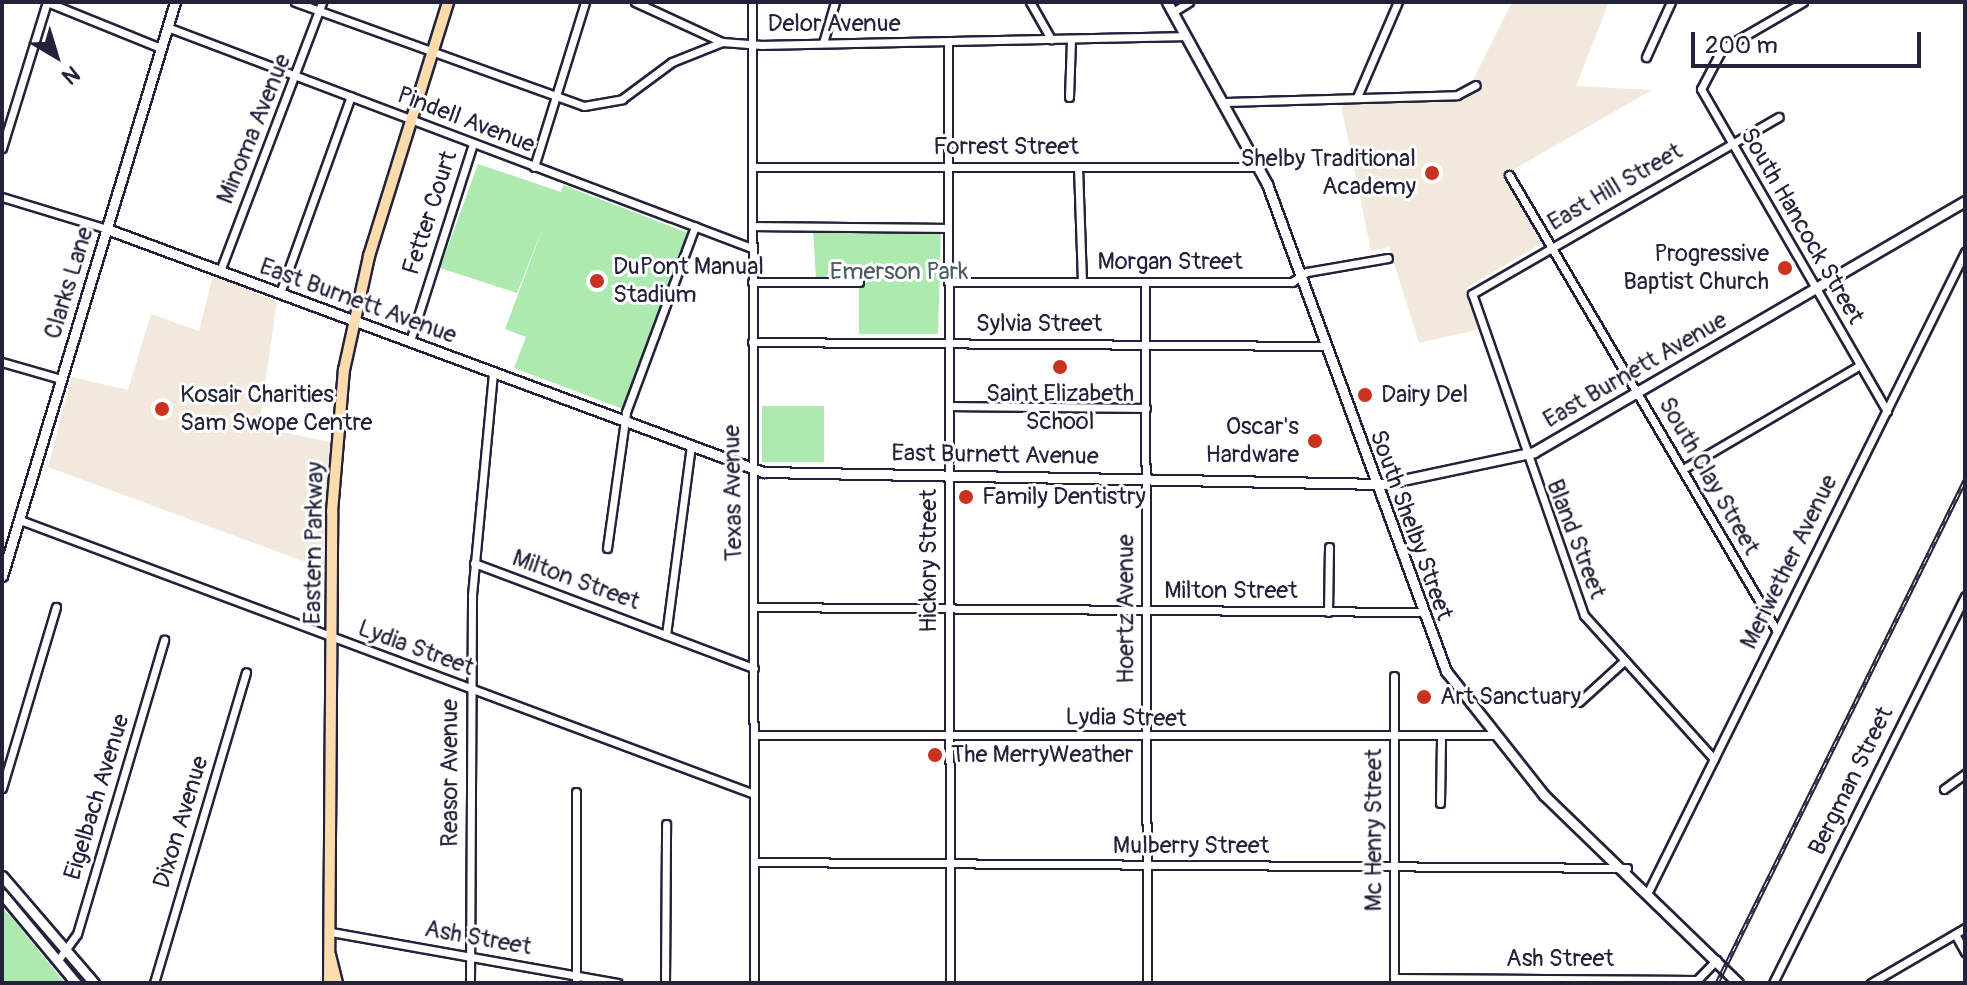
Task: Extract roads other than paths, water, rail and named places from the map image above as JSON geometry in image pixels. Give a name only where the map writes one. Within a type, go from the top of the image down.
[{"type":"main road","name":"Eastern Parkway","points":[[329,983],[334,460],[354,320],[448,2]]},
{"type":"main road","name":"Eastern Parkway","points":[[330,955],[337,983]]},
{"type":"street","points":[[2,148],[47,2],[161,48]]},
{"type":"street","name":"Clarks Lane","points":[[2,576],[175,2]]},
{"type":"street","points":[[295,2],[555,98],[613,102],[672,62],[722,42]]},
{"type":"street","name":"Minoma Avenue","points":[[220,271],[322,2]]},
{"type":"street","points":[[534,167],[585,2]]},
{"type":"street","name":"Delor Avenue","points":[[635,2],[722,42],[948,42],[1186,36]]},
{"type":"street","name":"Texas Avenue","points":[[752,2],[754,983]]},
{"type":"street","points":[[823,43],[835,2]]},
{"type":"street","points":[[1030,2],[1051,39]]},
{"type":"street","name":"South Shelby Street","points":[[1167,2],[1261,167],[1304,277],[1419,612],[1446,671],[1550,801],[1627,868],[1738,983]]},
{"type":"street","points":[[1173,12],[1189,2]]},
{"type":"street","points":[[1357,97],[1398,2]]},
{"type":"street","points":[[1646,57],[1671,2]]},
{"type":"street","name":"South Hancock Street","points":[[1803,2],[1714,58],[1701,89],[1887,411]]},
{"type":"street","name":"Pindell Avenue","points":[[167,27],[296,73],[411,121],[752,248]]},
{"type":"street","points":[[1069,97],[1071,40]]},
{"type":"street","name":"Hickory Street","points":[[948,42],[950,983]]},
{"type":"street","points":[[1226,102],[1457,95],[1476,85]]},
{"type":"street","points":[[280,293],[351,96]]},
{"type":"street","name":"East Hill Street","points":[[1472,294],[1779,117]]},
{"type":"street","name":"Fetter Court","points":[[410,341],[473,144]]},
{"type":"street","name":"Forrest Street","points":[[752,167],[1261,167]]},
{"type":"street","points":[[1078,167],[1082,282]]},
{"type":"street","name":"South Clay Street","points":[[1509,175],[1777,631]]},
{"type":"street","name":"East Burnett Avenue","points":[[2,197],[107,229],[753,468],[949,475],[1373,482],[1525,454],[1636,393],[1965,201]]},
{"type":"street","points":[[607,548],[625,421],[695,226]]},
{"type":"street","points":[[752,226],[948,228]]},
{"type":"street","name":"Meriwether Avenue","points":[[1649,890],[1965,252]]},
{"type":"street","name":"Morgan Street","points":[[948,282],[1145,282],[1304,277],[1388,258]]},
{"type":"street","points":[[752,282],[859,282]]},
{"type":"street","name":"Hoertz Avenue","points":[[1145,282],[1147,983]]},
{"type":"street","name":"Bland Street","points":[[1472,294],[1525,454],[1584,615],[1714,759]]},
{"type":"street","name":"Sylvia Street","points":[[752,342],[1326,346]]},
{"type":"street","points":[[2,362],[61,379]]},
{"type":"street","points":[[1683,469],[1860,365]]},
{"type":"street","name":"Reasor Avenue","points":[[470,983],[474,563],[493,372]]},
{"type":"street","points":[[949,406],[1146,408]]},
{"type":"street","points":[[666,635],[691,445]]},
{"type":"street","name":"Lydia Street","points":[[20,520],[754,794]]},
{"type":"street","points":[[1328,612],[1329,547]]},
{"type":"street","name":"Milton Street","points":[[474,563],[754,668]]},
{"type":"street","name":"Bergman Street","points":[[1773,983],[1965,596]]},
{"type":"street","points":[[2,788],[56,607]]},
{"type":"street","name":"Milton Street","points":[[754,607],[1419,612]]},
{"type":"street","name":"Eigelbach Avenue","points":[[68,951],[164,640]]},
{"type":"street","points":[[1579,702],[1624,661]]},
{"type":"street","name":"Dixon Avenue","points":[[154,983],[246,672]]},
{"type":"street","name":"Mc Henry Street","points":[[1394,676],[1394,981]]},
{"type":"street","name":"Lydia Street","points":[[754,735],[1393,740],[1496,735]]},
{"type":"street","points":[[1440,803],[1441,740]]},
{"type":"street","points":[[1944,789],[1965,774]]},
{"type":"street","points":[[576,792],[576,979]]},
{"type":"street","points":[[665,983],[666,824]]},
{"type":"street","name":"Mulberry Street","points":[[754,862],[1627,868]]},
{"type":"street","points":[[2,876],[94,983]]},
{"type":"street","points":[[2,894],[76,983]]},
{"type":"street","points":[[1871,983],[1965,928]]},
{"type":"street","name":"Ash Street","points":[[331,932],[470,956],[576,979],[618,983]]},
{"type":"street","points":[[1955,934],[1965,952]]},
{"type":"street","points":[[58,960],[68,951]]},
{"type":"street","name":"Ash Street","points":[[1394,981],[1697,980],[1716,960]]},
{"type":"railway","points":[[1717,983],[1965,480]]},
{"type":"place","name":"Shelby Traditional Academy","points":[[1432,173]]},
{"type":"place","name":"Progressive Baptist Church","points":[[1785,268]]},
{"type":"place","name":"DuPont Manual Stadium","points":[[597,281]]},
{"type":"place","name":"Saint Elizabeth School","points":[[1060,367]]},
{"type":"place","name":"Dairy Del","points":[[1365,395]]},
{"type":"place","name":"Kosair Charities Sam Swope Centre","points":[[162,409]]},
{"type":"place","name":"Oscar's Hardware","points":[[1315,441]]},
{"type":"place","name":"Family Dentistry","points":[[966,497]]},
{"type":"place","name":"Art Sanctuary","points":[[1424,697]]},
{"type":"place","name":"The MerryWeather","points":[[935,755]]},
{"type":"park label","name":"Emerson Park","points":[[899,272]]}]
